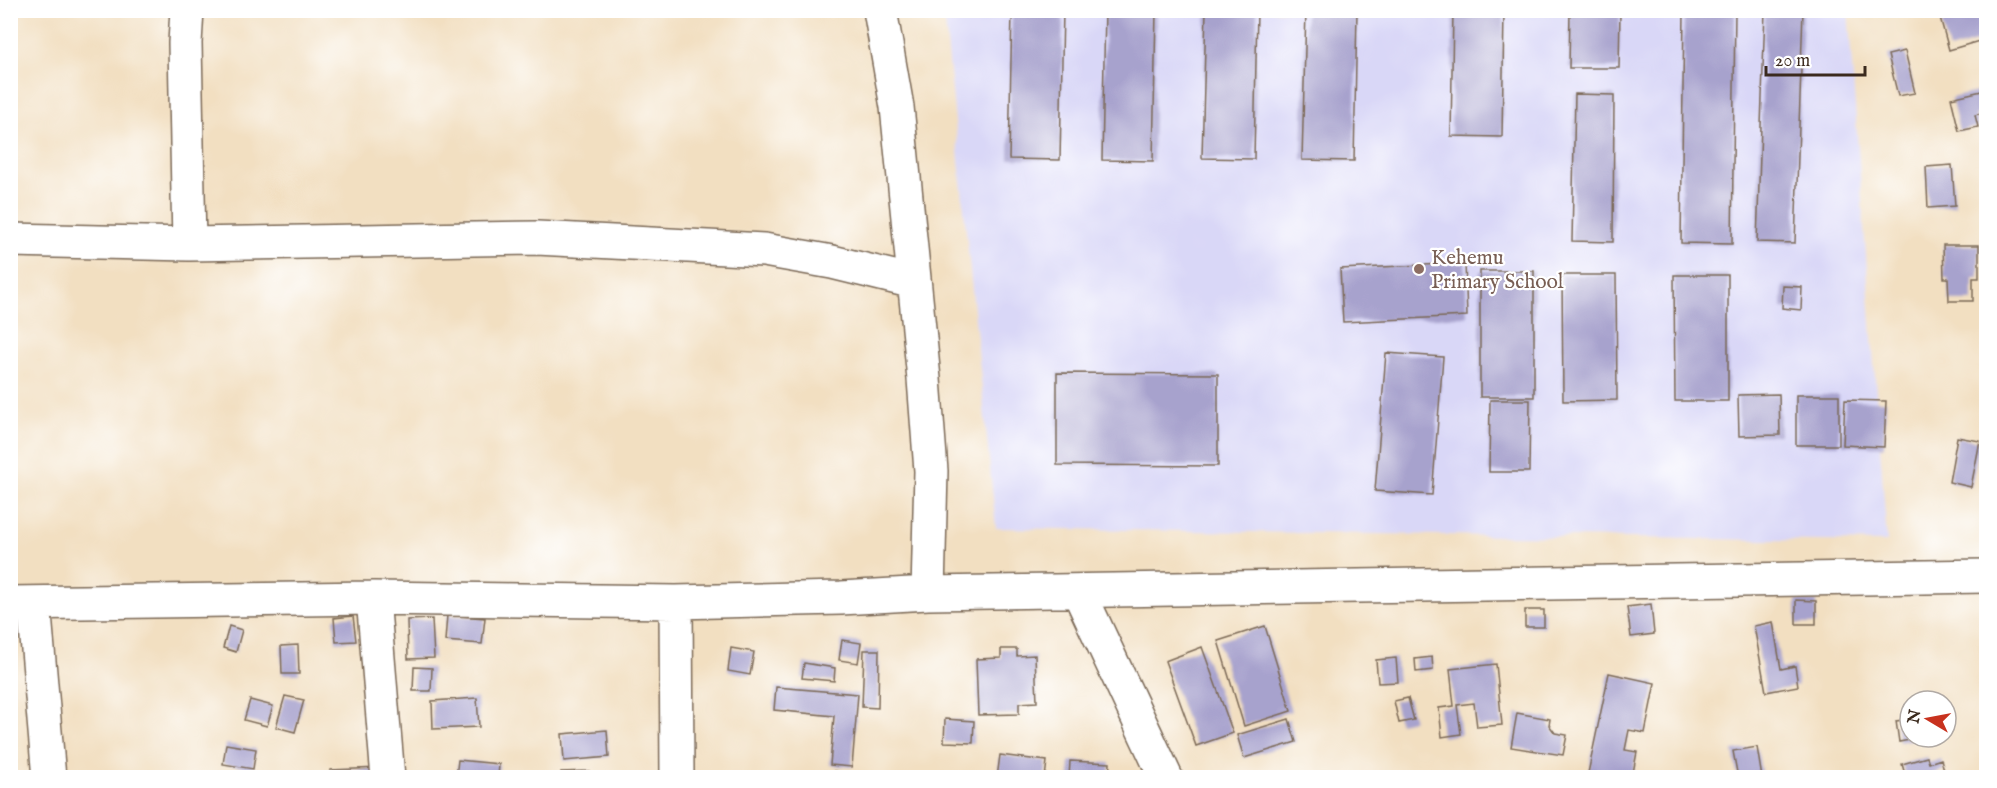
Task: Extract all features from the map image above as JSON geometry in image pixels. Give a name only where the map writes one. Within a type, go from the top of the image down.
[{"type":"street","points":[[187,10],[185,43],[189,244]]},
{"type":"street","points":[[880,10],[897,107],[924,379],[931,471],[927,593]]},
{"type":"street","points":[[10,240],[189,244],[537,238],[764,250],[832,262],[914,282]]},
{"type":"street","points":[[49,777],[22,603],[373,598],[676,602],[841,598],[927,593],[1986,576]]},
{"type":"street","points":[[1079,592],[1166,777]]},
{"type":"street","points":[[373,598],[388,777]]},
{"type":"street","points":[[676,602],[677,777]]},
{"type":"shaded area","name":"Kehemu Primary School","points":[[944,11],[1848,11],[1887,542],[996,528]]},
{"type":"building","points":[[1012,10],[1063,10],[1060,160],[1009,159]]},
{"type":"building","points":[[1105,10],[1156,10],[1153,161],[1102,160]]},
{"type":"building","points":[[1206,10],[1257,10],[1254,159],[1202,158]]},
{"type":"building","points":[[1306,10],[1357,10],[1354,161],[1302,160]]},
{"type":"building","points":[[1453,10],[1504,10],[1502,137],[1451,136]]},
{"type":"building","points":[[1570,10],[1620,10],[1619,68],[1569,68]]},
{"type":"building","points":[[1684,10],[1735,10],[1732,244],[1681,243]]},
{"type":"building","points":[[1765,10],[1803,10],[1795,243],[1757,242]]},
{"type":"building","points":[[1938,10],[1986,10],[1986,39],[1949,50]]},
{"type":"building","points":[[1905,51],[1915,93],[1898,96],[1888,55]]},
{"type":"building","points":[[1986,90],[1986,112],[1975,115],[1978,127],[1959,131],[1951,98]]},
{"type":"building","points":[[1575,94],[1614,95],[1613,242],[1572,241]]},
{"type":"building","points":[[1952,165],[1955,206],[1928,208],[1926,167]]},
{"type":"building","points":[[1943,245],[1979,245],[1979,278],[1973,278],[1973,301],[1949,301],[1948,278],[1944,278]]},
{"type":"building","points":[[1465,263],[1467,316],[1343,322],[1340,269]]},
{"type":"building","points":[[1480,271],[1534,271],[1534,397],[1480,397]]},
{"type":"building","points":[[1562,275],[1616,275],[1617,400],[1563,401]]},
{"type":"building","points":[[1674,275],[1728,275],[1728,401],[1675,401]]},
{"type":"building","points":[[1783,286],[1802,287],[1801,310],[1782,308]]},
{"type":"building","points":[[1386,353],[1443,357],[1432,495],[1375,491]]},
{"type":"building","points":[[1057,373],[1218,374],[1218,466],[1057,465]]},
{"type":"building","points":[[1779,394],[1780,435],[1739,436],[1738,395]]},
{"type":"building","points":[[1796,395],[1839,395],[1839,445],[1796,445]]},
{"type":"building","points":[[1490,400],[1530,400],[1529,472],[1489,472]]},
{"type":"building","points":[[1845,400],[1886,401],[1884,447],[1843,445]]},
{"type":"building","points":[[1957,437],[1980,441],[1971,487],[1949,482]]},
{"type":"building","points":[[1796,600],[1816,601],[1816,624],[1796,624]]},
{"type":"building","points":[[1651,604],[1654,634],[1631,637],[1627,607]]},
{"type":"building","points":[[1525,610],[1544,610],[1544,627],[1525,627]]},
{"type":"building","points":[[447,615],[485,618],[482,644],[445,641]]},
{"type":"building","points":[[353,616],[356,641],[336,642],[334,618]]},
{"type":"building","points":[[432,619],[434,658],[408,659],[407,620]]},
{"type":"building","points":[[1773,622],[1781,669],[1795,666],[1798,686],[1766,692],[1754,626]]},
{"type":"building","points":[[229,626],[242,630],[236,652],[223,648]]},
{"type":"building","points":[[1265,626],[1291,711],[1244,726],[1218,641]]},
{"type":"building","points":[[842,640],[861,643],[858,663],[839,660]]},
{"type":"building","points":[[298,645],[299,674],[282,674],[281,646]]},
{"type":"building","points":[[1202,647],[1233,733],[1196,746],[1165,661]]},
{"type":"building","points":[[731,648],[754,652],[750,675],[728,671]]},
{"type":"building","points":[[1001,649],[1017,649],[1017,656],[1035,655],[1037,702],[1019,703],[1019,714],[978,715],[976,659],[1001,658]]},
{"type":"building","points":[[864,650],[879,650],[878,708],[862,707]]},
{"type":"building","points":[[1432,657],[1433,670],[1416,672],[1415,659]]},
{"type":"building","points":[[1396,658],[1398,682],[1378,683],[1376,660]]},
{"type":"building","points":[[804,663],[835,668],[834,681],[802,678]]},
{"type":"building","points":[[1496,664],[1502,725],[1477,727],[1474,703],[1457,705],[1461,734],[1442,737],[1439,708],[1454,706],[1450,669]]},
{"type":"building","points":[[414,667],[432,668],[431,691],[413,691]]},
{"type":"building","points":[[1609,673],[1655,683],[1645,733],[1629,730],[1625,750],[1637,752],[1632,778],[1587,778]]},
{"type":"building","points":[[776,687],[858,694],[852,767],[830,765],[834,716],[774,710]]},
{"type":"building","points":[[285,696],[304,700],[295,732],[276,727]]},
{"type":"building","points":[[477,698],[479,727],[433,729],[432,701]]},
{"type":"building","points":[[1408,698],[1414,720],[1399,723],[1394,701]]},
{"type":"building","points":[[250,700],[273,706],[267,726],[244,720]]},
{"type":"building","points":[[1517,713],[1550,719],[1549,725],[1555,733],[1567,735],[1563,755],[1511,747]]},
{"type":"building","points":[[945,719],[974,721],[973,743],[944,742]]},
{"type":"building","points":[[1289,719],[1296,742],[1244,758],[1237,735]]},
{"type":"building","points":[[607,730],[609,757],[564,761],[562,734]]},
{"type":"building","points":[[226,744],[256,749],[253,769],[223,764]]},
{"type":"building","points":[[1757,747],[1762,778],[1738,778],[1733,751]]},
{"type":"building","points":[[1000,755],[1047,761],[1045,778],[997,778]]},
{"type":"building","points":[[1927,757],[1929,763],[1941,759],[1944,770],[1920,778],[1906,778],[1902,764]]},
{"type":"building","points":[[458,760],[499,764],[498,778],[456,778]]},
{"type":"building","points":[[1070,761],[1110,763],[1109,778],[1069,778]]},
{"type":"building","points":[[381,768],[381,778],[330,778],[330,770]]},
{"type":"building","points":[[589,771],[589,778],[561,778],[561,772]]},
{"type":"building","points":[[835,771],[862,777],[862,778],[834,778]]},
{"type":"place","name":"Kehemu Primary School","points":[[1419,269]]}]
